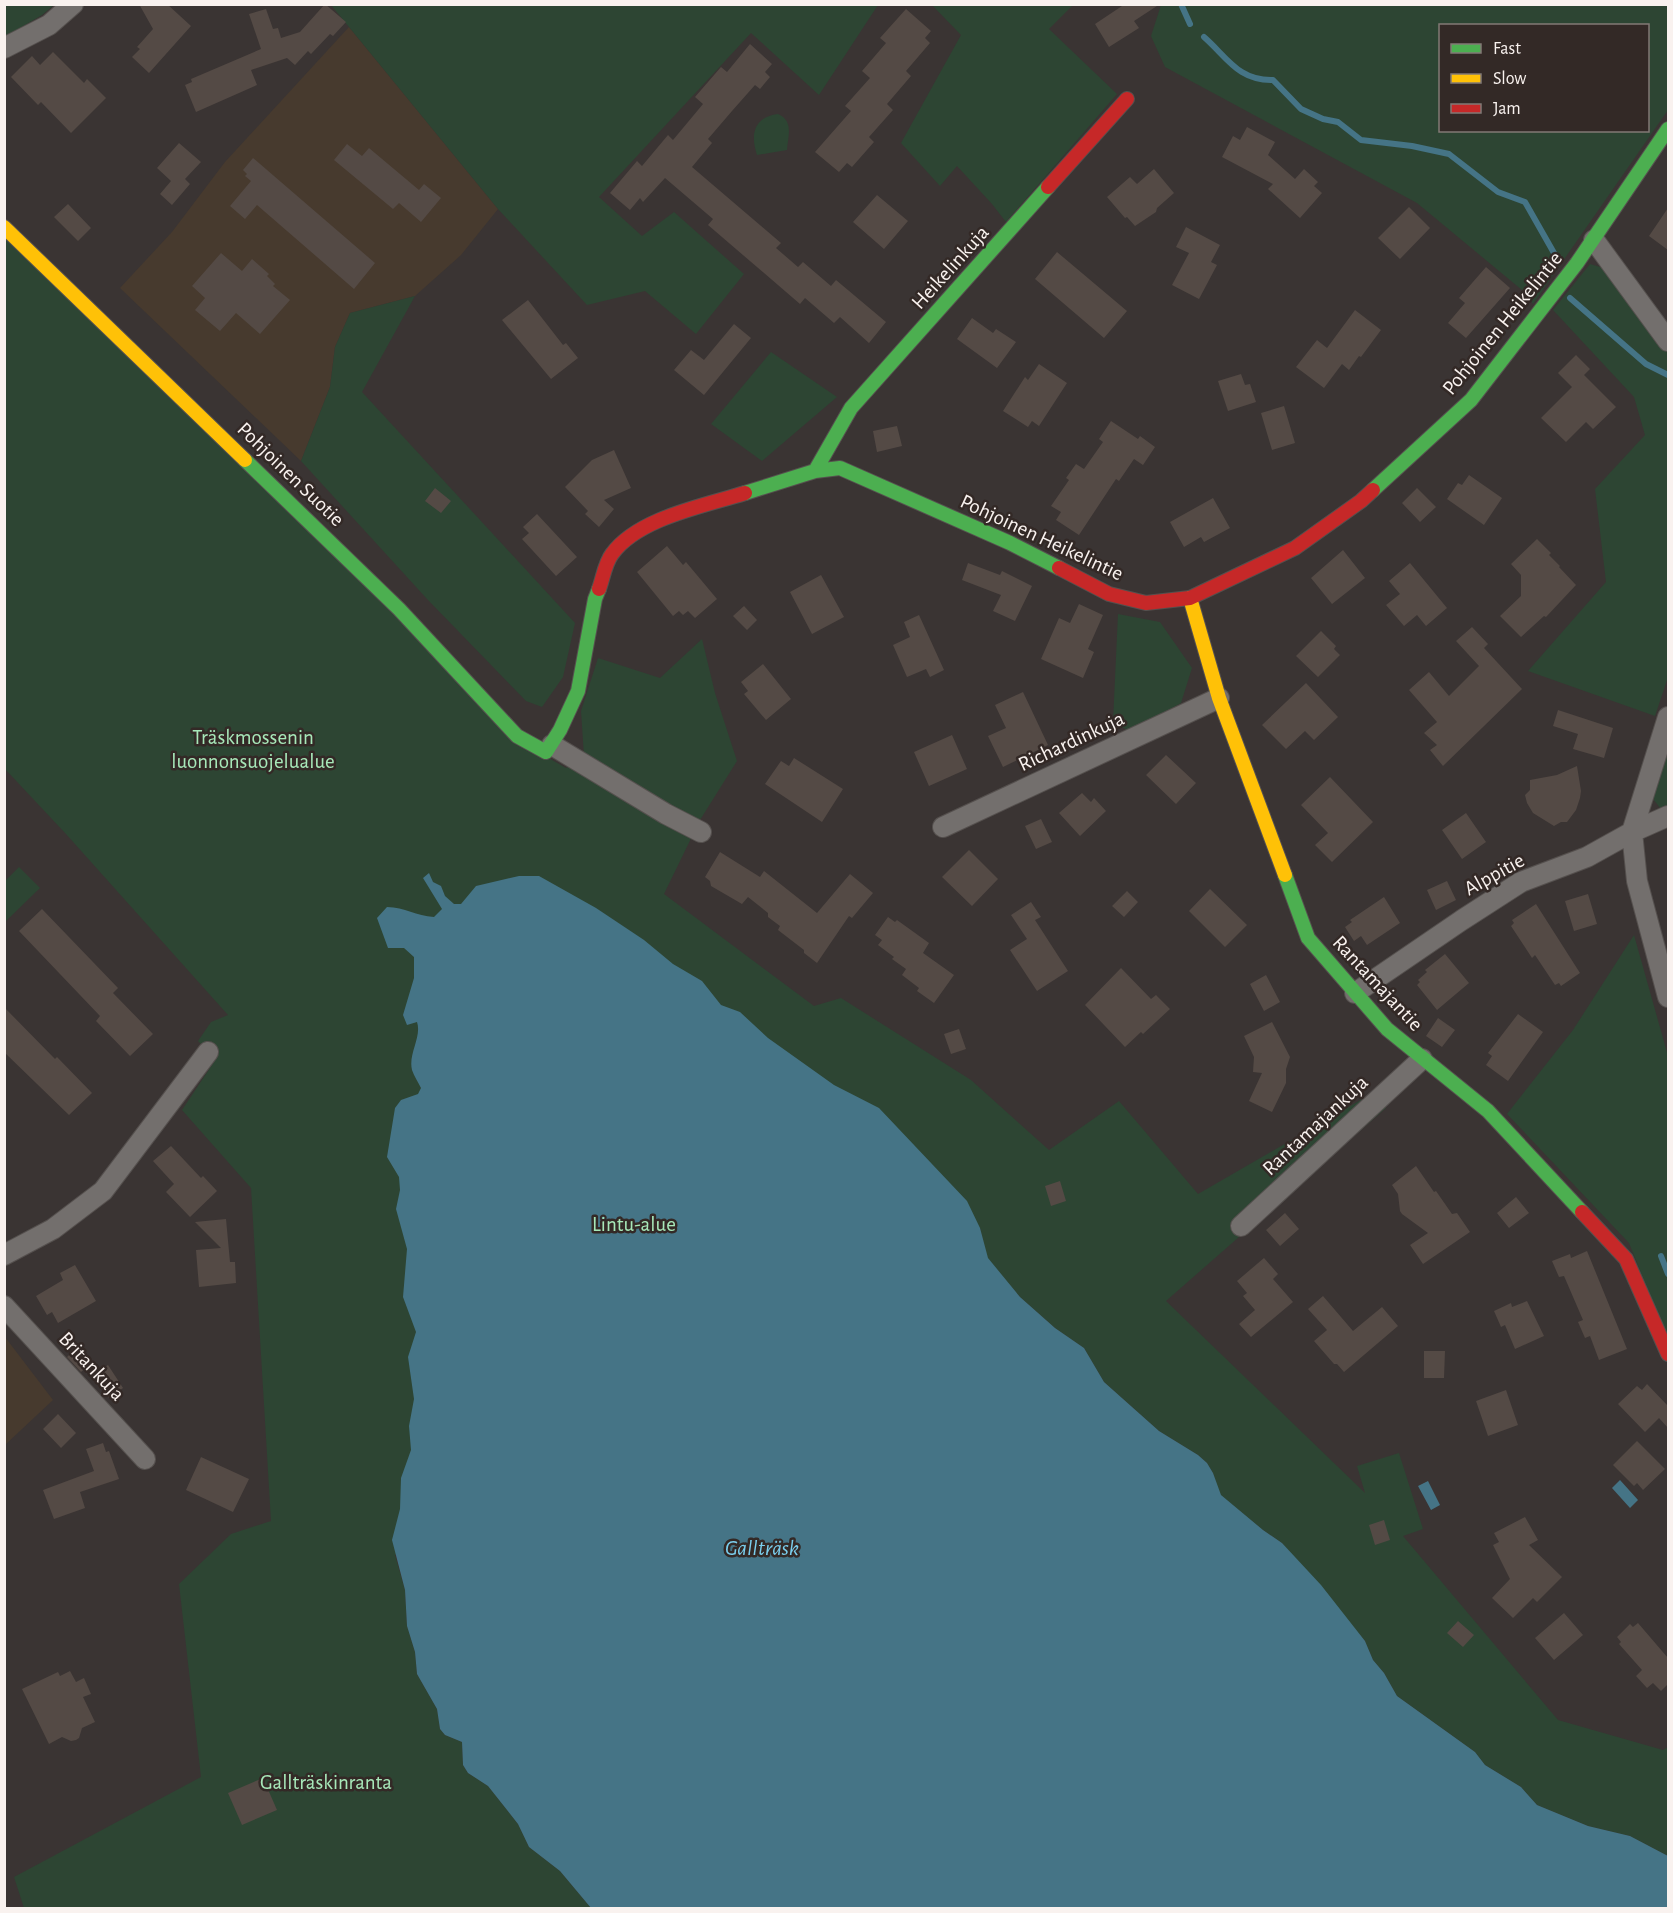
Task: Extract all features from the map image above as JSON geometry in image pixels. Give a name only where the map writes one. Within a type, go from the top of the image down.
[{"type":"street","points":[[4,48],[49,25],[73,4]]},
{"type":"street","name":"Heikelinkuja","points":[[814,471],[851,408],[1127,99]]},
{"type":"street","name":"Pohjoinen Heikelintie","points":[[549,748],[578,691],[595,599],[611,555],[634,532],[678,514],[814,471],[840,468],[866,478],[1010,543],[1109,594],[1146,603],[1190,598],[1295,548],[1361,501],[1471,400],[1594,240],[1668,129]]},
{"type":"street","name":"Pohjoinen Suotie","points":[[4,227],[399,609],[517,736],[549,748]]},
{"type":"street","points":[[1594,240],[1668,341]]},
{"type":"street","name":"Rantamajantie","points":[[1190,598],[1219,698],[1304,930],[1315,947],[1387,1029],[1488,1111],[1626,1259],[1668,1354]]},
{"type":"street","name":"Richardinkuja","points":[[943,827],[1219,698]]},
{"type":"street","points":[[1668,717],[1632,832],[1637,882],[1668,997]]},
{"type":"street","points":[[549,748],[701,832]]},
{"type":"street","name":"Alppitie","points":[[1354,993],[1521,882],[1587,857],[1632,832],[1668,816]]},
{"type":"street","points":[[4,1255],[53,1229],[103,1191],[208,1052]]},
{"type":"street","name":"Rantamajankuja","points":[[1241,1226],[1422,1059]]},
{"type":"street","name":"Britankuja","points":[[4,1306],[145,1459]]},
{"type":"shaded area","points":[[349,27],[498,209],[461,255],[415,296],[350,313],[335,347],[330,387],[301,461],[120,288],[172,232],[225,162]]},
{"type":"shaded area","points":[[5,1337],[53,1400],[5,1445]]},
{"type":"green space","points":[[4,5],[54,5],[42,15],[5,37]]},
{"type":"green space","points":[[331,5],[878,5],[819,95],[751,33],[599,197],[642,236],[674,212],[744,274],[696,334],[645,291],[587,305],[498,209]]},
{"type":"green space","points":[[932,5],[1073,5],[1049,29],[1117,94],[1006,222],[957,166],[940,186],[901,143],[961,35]]},
{"type":"green space","points":[[1161,5],[1668,5],[1668,110],[1533,304],[1522,290],[1417,203],[1165,67],[1151,36]]},
{"type":"green space","points":[[778,114],[788,125],[787,150],[757,155],[754,140],[756,128],[764,119]]},
{"type":"green space","points":[[4,233],[552,760],[566,768],[584,756],[581,711],[598,658],[660,678],[702,639],[715,693],[737,761],[700,820],[664,894],[814,1006],[841,998],[971,1080],[1049,1150],[1119,1101],[1198,1194],[1371,1094],[1386,1108],[1166,1301],[1365,1493],[1357,1466],[1399,1453],[1423,1529],[1403,1536],[1558,1720],[1663,1750],[1668,1747],[1668,1856],[1630,1836],[1588,1826],[1537,1805],[1521,1787],[1485,1765],[1475,1752],[1397,1696],[1384,1673],[1373,1660],[1365,1641],[1282,1543],[1220,1495],[1207,1463],[1159,1431],[1104,1382],[1084,1348],[1055,1328],[1020,1297],[987,1258],[980,1228],[395,1555],[405,1590],[407,1626],[415,1652],[417,1674],[437,1709],[440,1729],[445,1735],[462,1742],[463,1765],[468,1773],[488,1786],[518,1824],[529,1847],[560,1871],[591,1908],[24,1908],[14,1877],[201,1777],[179,1584],[231,1534],[271,1521],[251,1188],[182,1110],[216,1059],[198,1041],[211,1022],[228,1015],[5,769]]},
{"type":"green space","points":[[1590,264],[1607,269],[1668,353],[1668,677],[1655,716],[1528,671],[1606,582],[1595,489],[1645,435],[1634,397],[1553,310]]},
{"type":"green space","points":[[415,296],[362,392],[575,623],[563,677],[542,707],[526,701],[428,600],[301,461],[330,387],[335,347],[350,313]]},
{"type":"green space","points":[[771,352],[837,397],[762,461],[711,424]]},
{"type":"green space","points":[[1118,614],[1160,622],[1192,668],[1181,703],[1131,732],[1113,722]]},
{"type":"green space","points":[[1668,738],[1668,805],[1661,809],[1650,795]]},
{"type":"green space","points":[[19,867],[40,888],[5,922],[5,881]]},
{"type":"green space","points":[[1634,935],[1668,1056],[1668,1339],[1629,1243],[1507,1114],[1573,1030]]},
{"type":"water","name":"Gallträsk","points":[[429,873],[433,882],[441,886],[445,896],[454,904],[461,904],[476,886],[519,876],[539,876],[596,908],[644,940],[673,964],[702,981],[721,1005],[740,1012],[768,1038],[834,1085],[879,1108],[967,1201],[980,1228],[988,1258],[1020,1297],[1055,1328],[1084,1348],[1104,1382],[1159,1431],[1207,1463],[1221,1495],[1282,1543],[1321,1585],[1365,1641],[1373,1660],[1384,1673],[1397,1696],[1475,1752],[1485,1765],[1521,1787],[1537,1805],[1588,1826],[1630,1836],[1668,1856],[1668,1908],[591,1908],[560,1871],[529,1847],[518,1824],[488,1786],[468,1773],[463,1765],[462,1742],[445,1735],[440,1729],[437,1709],[417,1674],[415,1652],[407,1626],[405,1590],[392,1540],[400,1509],[401,1478],[411,1450],[409,1426],[414,1399],[408,1357],[416,1332],[403,1297],[407,1249],[396,1209],[400,1190],[399,1177],[387,1157],[395,1108],[401,1100],[418,1094],[421,1088],[411,1064],[418,1034],[417,1022],[407,1025],[403,1015],[414,978],[414,957],[404,948],[388,948],[377,918],[387,907],[434,917],[442,909],[423,878]]},
{"type":"water","points":[[1620,1480],[1638,1500],[1630,1508],[1612,1488]]},
{"type":"water","points":[[1428,1481],[1440,1505],[1431,1510],[1418,1486]]},
{"type":"building","points":[[139,4],[167,4],[191,26],[149,73],[132,57],[140,49],[137,47],[153,29]]},
{"type":"building","points":[[325,4],[346,22],[333,36],[330,34],[311,54],[308,51],[295,65],[287,58],[251,70],[257,85],[196,112],[185,85],[192,82],[191,79],[261,49],[249,14],[266,9],[273,29],[278,28],[281,38],[300,32]]},
{"type":"building","points":[[1125,4],[1160,4],[1134,21],[1139,28],[1109,47],[1095,24]]},
{"type":"building","points":[[906,9],[931,31],[925,38],[930,43],[906,71],[911,76],[887,104],[893,110],[869,137],[874,142],[852,167],[847,163],[839,172],[815,152],[851,111],[845,106],[870,78],[862,71],[886,43],[880,38]]},
{"type":"building","points":[[750,44],[772,64],[765,72],[770,77],[760,89],[755,85],[732,111],[708,139],[712,143],[692,167],[781,243],[776,248],[798,267],[803,262],[831,286],[836,280],[886,322],[869,343],[840,317],[834,323],[805,298],[800,304],[708,225],[713,219],[665,178],[643,202],[640,198],[630,210],[610,193],[637,161],[642,166],[668,135],[673,140],[703,104],[695,97],[721,67],[727,72]]},
{"type":"building","points":[[53,52],[84,83],[87,79],[106,98],[71,133],[41,102],[38,105],[11,77],[32,56],[40,65]]},
{"type":"building","points":[[1247,127],[1275,142],[1268,155],[1295,179],[1304,169],[1318,182],[1314,186],[1322,193],[1300,218],[1268,189],[1273,184],[1222,157],[1233,136],[1240,140]]},
{"type":"building","points":[[179,143],[201,162],[185,179],[190,184],[172,205],[160,194],[171,181],[157,168]]},
{"type":"building","points":[[347,144],[362,156],[369,148],[419,190],[424,184],[441,198],[421,222],[399,203],[393,209],[334,160]]},
{"type":"building","points":[[253,158],[375,263],[354,289],[257,205],[245,219],[230,206],[251,181],[245,176],[247,174],[243,170]]},
{"type":"building","points":[[1154,169],[1174,193],[1157,208],[1156,212],[1135,226],[1107,197],[1130,177],[1137,184]]},
{"type":"building","points":[[877,195],[908,221],[884,249],[853,222]]},
{"type":"building","points":[[68,204],[91,228],[78,241],[54,217]]},
{"type":"building","points":[[1409,207],[1430,228],[1400,259],[1378,238]]},
{"type":"building","points":[[1668,208],[1668,250],[1649,236]]},
{"type":"building","points":[[1186,227],[1220,245],[1211,262],[1217,265],[1199,299],[1172,285],[1189,253],[1176,247]]},
{"type":"building","points":[[1057,252],[1127,311],[1104,338],[1035,279]]},
{"type":"building","points":[[221,253],[242,271],[252,259],[269,274],[267,276],[275,284],[273,286],[290,300],[260,334],[236,313],[220,331],[195,310],[205,298],[192,286]]},
{"type":"building","points":[[1486,267],[1510,288],[1466,338],[1448,323],[1465,303],[1459,298]]},
{"type":"building","points":[[528,300],[563,345],[566,343],[578,358],[551,379],[502,320]]},
{"type":"building","points":[[1355,310],[1381,330],[1349,370],[1342,364],[1324,388],[1296,367],[1317,340],[1327,348]]},
{"type":"building","points":[[972,318],[993,333],[996,329],[1016,342],[997,368],[957,339]]},
{"type":"building","points":[[734,324],[751,338],[704,395],[674,370],[691,350],[704,360]]},
{"type":"building","points":[[1576,355],[1590,369],[1584,375],[1616,407],[1593,429],[1586,422],[1566,442],[1541,418],[1572,387],[1558,373]]},
{"type":"building","points":[[1039,364],[1067,383],[1039,426],[1032,421],[1028,427],[1003,411],[1025,377],[1028,380]]},
{"type":"building","points":[[1241,374],[1245,385],[1250,384],[1256,402],[1228,411],[1218,381]]},
{"type":"building","points":[[1284,406],[1295,443],[1272,450],[1261,413]]},
{"type":"building","points":[[1111,421],[1138,439],[1140,436],[1155,447],[1143,465],[1134,459],[1119,481],[1116,479],[1079,535],[1056,520],[1061,512],[1051,506],[1069,480],[1066,478],[1076,464],[1084,469],[1103,442],[1099,439]]},
{"type":"building","points":[[897,426],[902,446],[877,452],[873,431]]},
{"type":"building","points":[[614,450],[631,488],[604,500],[614,509],[599,527],[585,514],[588,511],[565,487],[592,460]]},
{"type":"building","points":[[1469,475],[1502,498],[1484,525],[1447,499],[1458,483],[1462,485]]},
{"type":"building","points":[[435,488],[451,501],[441,513],[425,501]]},
{"type":"building","points":[[1417,488],[1436,507],[1420,522],[1402,503]]},
{"type":"building","points":[[1213,498],[1230,528],[1204,542],[1201,537],[1184,547],[1170,522]]},
{"type":"building","points":[[537,514],[577,557],[556,576],[522,539],[529,533],[523,527]]},
{"type":"building","points":[[1537,539],[1576,585],[1546,617],[1544,616],[1521,637],[1500,616],[1521,596],[1521,575],[1511,564]]},
{"type":"building","points":[[667,546],[683,565],[686,562],[717,599],[695,618],[688,611],[683,615],[679,611],[673,616],[637,572]]},
{"type":"building","points":[[1343,550],[1365,578],[1332,604],[1311,578]]},
{"type":"building","points":[[968,563],[1000,575],[1002,571],[1032,586],[1015,621],[993,611],[1001,595],[962,580]]},
{"type":"building","points":[[1410,563],[1447,608],[1426,626],[1417,615],[1404,626],[1386,605],[1400,594],[1389,581]]},
{"type":"building","points":[[821,575],[844,617],[812,634],[790,592]]},
{"type":"building","points":[[1079,604],[1103,615],[1088,649],[1094,652],[1083,678],[1041,659],[1059,618],[1070,623]]},
{"type":"building","points":[[744,606],[757,620],[747,630],[733,616]]},
{"type":"building","points":[[919,615],[944,670],[930,677],[926,669],[907,677],[893,645],[910,637],[904,622]]},
{"type":"building","points":[[1472,627],[1488,644],[1484,648],[1522,689],[1443,766],[1430,750],[1437,745],[1424,733],[1437,722],[1409,690],[1429,672],[1449,696],[1479,666],[1456,641]]},
{"type":"building","points":[[1321,631],[1336,646],[1334,649],[1340,655],[1318,677],[1296,656]]},
{"type":"building","points":[[763,664],[791,699],[766,720],[744,694],[748,691],[741,682]]},
{"type":"building","points":[[1306,683],[1338,717],[1314,740],[1305,731],[1286,749],[1262,725]]},
{"type":"building","points":[[1023,692],[1048,745],[1003,767],[988,736],[1006,728],[995,705]]},
{"type":"building","points":[[1558,710],[1613,728],[1604,758],[1573,749],[1578,734],[1553,726]]},
{"type":"building","points":[[952,735],[967,769],[929,786],[914,752]]},
{"type":"building","points":[[1166,755],[1196,783],[1176,804],[1146,775]]},
{"type":"building","points":[[794,758],[843,789],[822,822],[765,784],[781,761],[789,766]]},
{"type":"building","points":[[1577,766],[1580,798],[1576,810],[1567,822],[1554,826],[1533,813],[1525,795],[1530,790],[1530,780],[1557,775]]},
{"type":"building","points":[[1330,777],[1373,822],[1332,862],[1315,845],[1328,833],[1301,805]]},
{"type":"building","points":[[1082,793],[1091,802],[1094,798],[1106,811],[1080,836],[1059,813]]},
{"type":"building","points":[[1466,813],[1486,842],[1462,859],[1442,830]]},
{"type":"building","points":[[1041,819],[1052,842],[1036,849],[1025,826]]},
{"type":"building","points":[[969,850],[998,879],[972,906],[942,877]]},
{"type":"building","points":[[720,852],[760,877],[764,871],[817,913],[850,874],[873,893],[852,918],[849,916],[817,963],[778,930],[780,926],[748,897],[742,904],[711,886],[710,881],[705,877]]},
{"type":"building","points":[[1447,881],[1456,900],[1436,910],[1427,890]]},
{"type":"building","points":[[1210,889],[1247,925],[1225,947],[1189,911]]},
{"type":"building","points":[[1127,891],[1138,902],[1124,917],[1112,906]]},
{"type":"building","points":[[1588,894],[1597,924],[1574,931],[1565,901]]},
{"type":"building","points":[[1384,897],[1400,923],[1367,945],[1361,936],[1354,941],[1345,927],[1352,922],[1350,920]]},
{"type":"building","points":[[1031,902],[1041,917],[1035,920],[1068,971],[1037,991],[1010,950],[1027,939],[1011,915]]},
{"type":"building","points":[[1536,904],[1580,973],[1561,986],[1559,983],[1555,985],[1535,955],[1532,958],[1511,926],[1514,923],[1512,920]]},
{"type":"building","points":[[42,909],[118,988],[113,993],[153,1034],[130,1056],[96,1021],[100,1016],[19,931]]},
{"type":"building","points":[[888,917],[895,922],[897,920],[929,943],[923,953],[954,975],[934,1003],[917,991],[919,988],[902,975],[906,969],[878,945],[882,940],[875,935]]},
{"type":"building","points":[[1445,954],[1469,983],[1437,1010],[1417,985],[1420,982],[1418,980],[1427,972],[1425,970]]},
{"type":"building","points":[[1121,968],[1151,999],[1156,995],[1170,1009],[1125,1047],[1085,1005]]},
{"type":"building","points":[[1266,975],[1280,1002],[1264,1011],[1250,984]]},
{"type":"building","points":[[4,1007],[92,1093],[69,1115],[4,1052]]},
{"type":"building","points":[[1518,1014],[1543,1032],[1508,1081],[1486,1065],[1492,1056],[1488,1053]]},
{"type":"building","points":[[1438,1018],[1455,1030],[1442,1047],[1426,1036]]},
{"type":"building","points":[[1272,1022],[1290,1057],[1286,1069],[1286,1083],[1272,1112],[1249,1101],[1262,1073],[1253,1072],[1254,1057],[1244,1036]]},
{"type":"building","points":[[959,1029],[966,1049],[951,1054],[944,1034]]},
{"type":"building","points":[[171,1146],[201,1178],[203,1176],[217,1191],[190,1217],[166,1192],[174,1184],[153,1161]]},
{"type":"building","points":[[1416,1166],[1452,1214],[1457,1213],[1470,1232],[1423,1264],[1410,1245],[1428,1233],[1402,1214],[1398,1194],[1392,1185]]},
{"type":"building","points":[[1060,1181],[1066,1201],[1051,1206],[1045,1186]]},
{"type":"building","points":[[1516,1197],[1529,1213],[1509,1228],[1497,1213]]},
{"type":"building","points":[[1285,1213],[1299,1229],[1280,1246],[1266,1230]]},
{"type":"building","points":[[226,1219],[230,1262],[235,1262],[236,1283],[199,1287],[196,1250],[221,1248],[195,1222]]},
{"type":"building","points":[[1587,1251],[1627,1349],[1599,1360],[1590,1336],[1585,1338],[1578,1322],[1583,1320],[1564,1276],[1559,1277],[1552,1261],[1570,1254],[1571,1258]]},
{"type":"building","points":[[1264,1258],[1278,1274],[1273,1279],[1293,1302],[1251,1337],[1239,1324],[1255,1310],[1243,1296],[1247,1293],[1237,1281]]},
{"type":"building","points":[[75,1265],[96,1301],[58,1323],[52,1312],[47,1315],[36,1296],[63,1280],[60,1273]]},
{"type":"building","points":[[1323,1296],[1353,1331],[1382,1307],[1398,1326],[1344,1372],[1314,1341],[1327,1330],[1308,1309]]},
{"type":"building","points":[[1527,1301],[1544,1336],[1515,1349],[1505,1325],[1501,1327],[1494,1311],[1511,1303],[1512,1307]]},
{"type":"building","points":[[78,1347],[92,1362],[81,1372],[67,1357]]},
{"type":"building","points":[[1424,1351],[1445,1351],[1444,1378],[1424,1378]]},
{"type":"building","points":[[108,1365],[123,1388],[109,1398],[94,1375]]},
{"type":"building","points":[[1647,1384],[1668,1406],[1668,1428],[1659,1418],[1645,1432],[1618,1404],[1637,1386],[1642,1390]]},
{"type":"building","points":[[1506,1390],[1518,1425],[1488,1436],[1476,1401]]},
{"type":"building","points":[[58,1414],[76,1433],[61,1448],[43,1429]]},
{"type":"building","points":[[1637,1441],[1665,1469],[1643,1490],[1637,1483],[1634,1486],[1613,1465]]},
{"type":"building","points":[[103,1443],[106,1452],[109,1451],[119,1479],[80,1492],[85,1508],[54,1519],[43,1490],[94,1471],[86,1449]]},
{"type":"building","points":[[201,1457],[249,1479],[233,1512],[186,1490]]},
{"type":"building","points":[[1525,1517],[1538,1540],[1529,1545],[1562,1577],[1537,1602],[1533,1598],[1513,1618],[1492,1598],[1510,1579],[1493,1545],[1499,1542],[1494,1533]]},
{"type":"building","points":[[1384,1520],[1390,1540],[1375,1545],[1369,1525]]},
{"type":"building","points":[[1564,1613],[1583,1635],[1554,1660],[1535,1638]]},
{"type":"building","points":[[1458,1621],[1474,1635],[1463,1647],[1447,1633]]},
{"type":"building","points":[[1638,1623],[1668,1658],[1668,1684],[1661,1691],[1653,1683],[1647,1688],[1636,1676],[1642,1670],[1619,1644],[1621,1642],[1617,1637],[1630,1624],[1633,1627]]},
{"type":"building","points":[[70,1671],[76,1682],[84,1678],[91,1694],[83,1697],[95,1722],[82,1728],[76,1740],[71,1741],[62,1737],[49,1744],[22,1689],[58,1672],[60,1676]]},
{"type":"building","points":[[263,1778],[277,1810],[242,1825],[228,1793]]},
{"type":"waterway","points":[[1181,4],[1190,24]]},
{"type":"waterway","points":[[1204,37],[1242,72],[1251,77],[1273,80],[1301,109],[1323,119],[1338,122],[1361,140],[1412,146],[1449,154],[1498,192],[1525,202],[1554,253],[1554,268]]},
{"type":"waterway","points":[[1570,298],[1646,364],[1668,375]]},
{"type":"waterway","points":[[1661,1256],[1668,1274]]},
{"type":"traffic: fast","points":[[1373,490],[1471,400],[1577,263],[1668,129]]},
{"type":"traffic: fast","points":[[815,471],[851,408],[1048,187]]},
{"type":"traffic: fast","points":[[245,460],[399,609],[517,736],[546,752],[560,730],[578,691],[595,599],[599,589]]},
{"type":"traffic: fast","points":[[745,493],[815,471],[840,468],[1010,543],[1059,568]]},
{"type":"traffic: fast","points":[[1285,875],[1308,938],[1387,1029],[1488,1111],[1582,1212]]},
{"type":"traffic: slow","points":[[4,227],[245,460]]},
{"type":"traffic: slow","points":[[1190,598],[1219,698],[1285,875]]},
{"type":"traffic: jam","points":[[1048,187],[1127,99]]},
{"type":"traffic: jam","points":[[1059,568],[1109,594],[1146,603],[1190,598],[1295,548],[1373,490]]},
{"type":"traffic: jam","points":[[599,589],[612,554],[638,531],[673,515],[745,493]]},
{"type":"traffic: jam","points":[[1582,1212],[1626,1259],[1668,1354]]},
{"type":"park label","name":"Träskmossenin luonnonsuojelualue","points":[[253,749]]},
{"type":"park label","name":"Lintu-alue","points":[[634,1224]]},
{"type":"park label","name":"Gallträskinranta","points":[[326,1782]]}]
